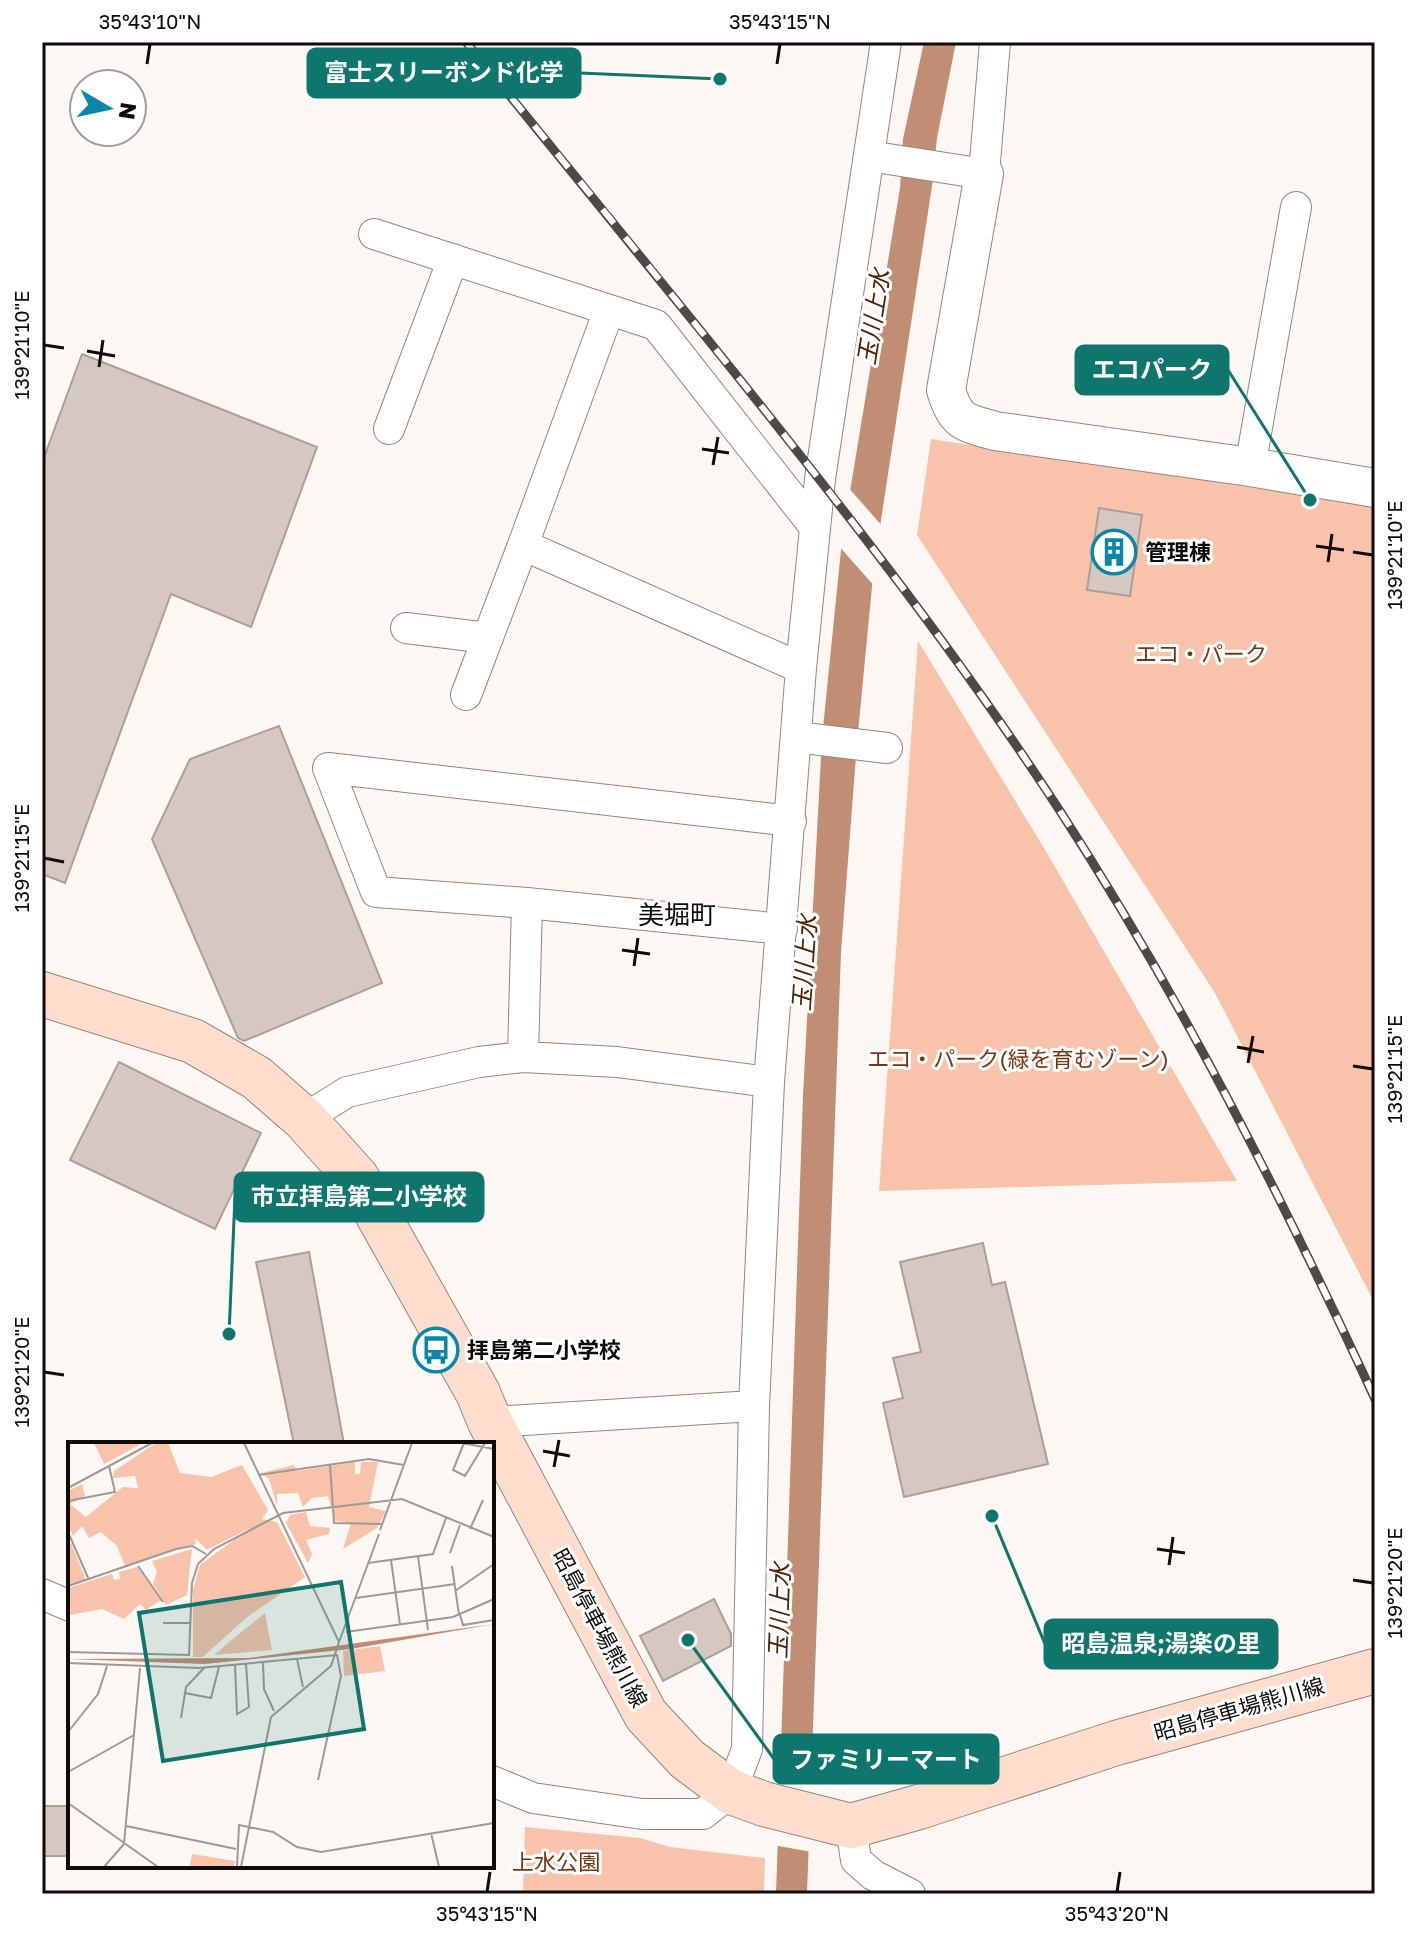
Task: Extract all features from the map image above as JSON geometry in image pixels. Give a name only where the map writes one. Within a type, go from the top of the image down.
[{"type":"main road","name":"昭島停車場熊川線","points":[[42,994],[193,1041],[257,1078],[304,1119],[357,1178],[478,1393],[490,1422],[646,1715],[687,1759],[747,1798],[834,1822],[933,1802],[1116,1743],[1375,1671]]},
{"type":"street","points":[[494,1782],[533,1798],[642,1814],[703,1814],[747,1798],[754,1406],[769,1082],[801,668],[820,479],[882,158],[886,42]]},
{"type":"street","points":[[995,42],[974,173],[946,390],[952,408],[964,422],[995,431],[1375,488]]},
{"type":"street","points":[[882,158],[974,173]]},
{"type":"street","points":[[1250,467],[1296,207]]},
{"type":"street","points":[[374,234],[656,325],[814,526]]},
{"type":"street","points":[[389,429],[453,259]]},
{"type":"street","points":[[466,695],[609,310]]},
{"type":"street","points":[[523,545],[801,668]]},
{"type":"street","points":[[406,628],[488,638]]},
{"type":"street","points":[[796,737],[887,748]]},
{"type":"street","points":[[782,929],[527,903],[376,892],[328,768],[791,821]]},
{"type":"street","points":[[523,1057],[527,903]]},
{"type":"street","points":[[304,1119],[347,1092],[479,1062],[523,1057],[617,1062],[769,1082]]},
{"type":"street","points":[[490,1422],[754,1406]]},
{"type":"street","points":[[42,1594],[68,1605]]},
{"type":"street","points":[[834,1822],[856,1860],[873,1875],[910,1894]]},
{"type":"green space","name":"エコ・パーク","points":[[931,439],[1375,506],[1375,1304],[1215,993],[917,535]]},
{"type":"green space","name":"エコ・パーク(緑を育むゾーン)","points":[[918,641],[1047,853],[1237,1181],[879,1191]]},
{"type":"green space","name":"上水公園","points":[[525,1827],[640,1838],[670,1847],[765,1858],[764,1894],[523,1894]]},
{"type":"shaded area","points":[[924,42],[956,42],[937,138],[874,566],[841,952],[807,1894],[776,1894],[803,1095],[822,738],[842,540],[900,188],[903,139]]},
{"type":"pier","points":[[847,486],[884,528],[876,588],[838,545]]},
{"type":"pier","points":[[776,1774],[814,1781],[812,1852],[773,1845]]},
{"type":"building","points":[[82,354],[317,447],[251,627],[171,594],[65,883],[42,874],[42,463]]},
{"type":"building","name":"管理棟","points":[[1099,508],[1142,515],[1130,596],[1087,590]]},
{"type":"building","points":[[279,726],[382,983],[244,1041],[238,1038],[152,839],[190,759]]},
{"type":"building","points":[[119,1062],[261,1133],[215,1229],[70,1160]]},
{"type":"building","points":[[983,1243],[992,1285],[1005,1282],[1048,1464],[904,1497],[883,1403],[903,1398],[893,1358],[921,1352],[900,1262]]},
{"type":"building","points":[[309,1252],[344,1442],[294,1442],[256,1262]]},
{"type":"building","points":[[714,1599],[731,1634],[731,1646],[663,1681],[640,1636]]},
{"type":"building","points":[[42,1806],[68,1806],[68,1856],[42,1856]]},
{"type":"railway","points":[[466,42],[843,510],[933,628],[1019,749],[1147,953],[1228,1099],[1304,1248],[1375,1399]]},
{"type":"place","name":"富士スリーボンド化学","points":[[720,79]]},
{"type":"place","name":"エコパーク","points":[[1310,500]]},
{"type":"place","name":"管理棟","points":[[1114,552]]},
{"type":"place","name":"市立拝島第二小学校","points":[[229,1334]]},
{"type":"place","name":"拝島第二小学校","points":[[436,1350]]},
{"type":"place","name":"昭島温泉;湯楽の里","points":[[992,1516]]},
{"type":"place","name":"ファミリーマート","points":[[688,1640]]},
{"type":"district","name":"美堀町","points":[[677,915]]},
{"type":"water label","name":"玉川上水","points":[[874,317]]},
{"type":"water label","name":"玉川上水","points":[[805,963]]},
{"type":"water label","name":"玉川上水","points":[[780,1611]]}]
